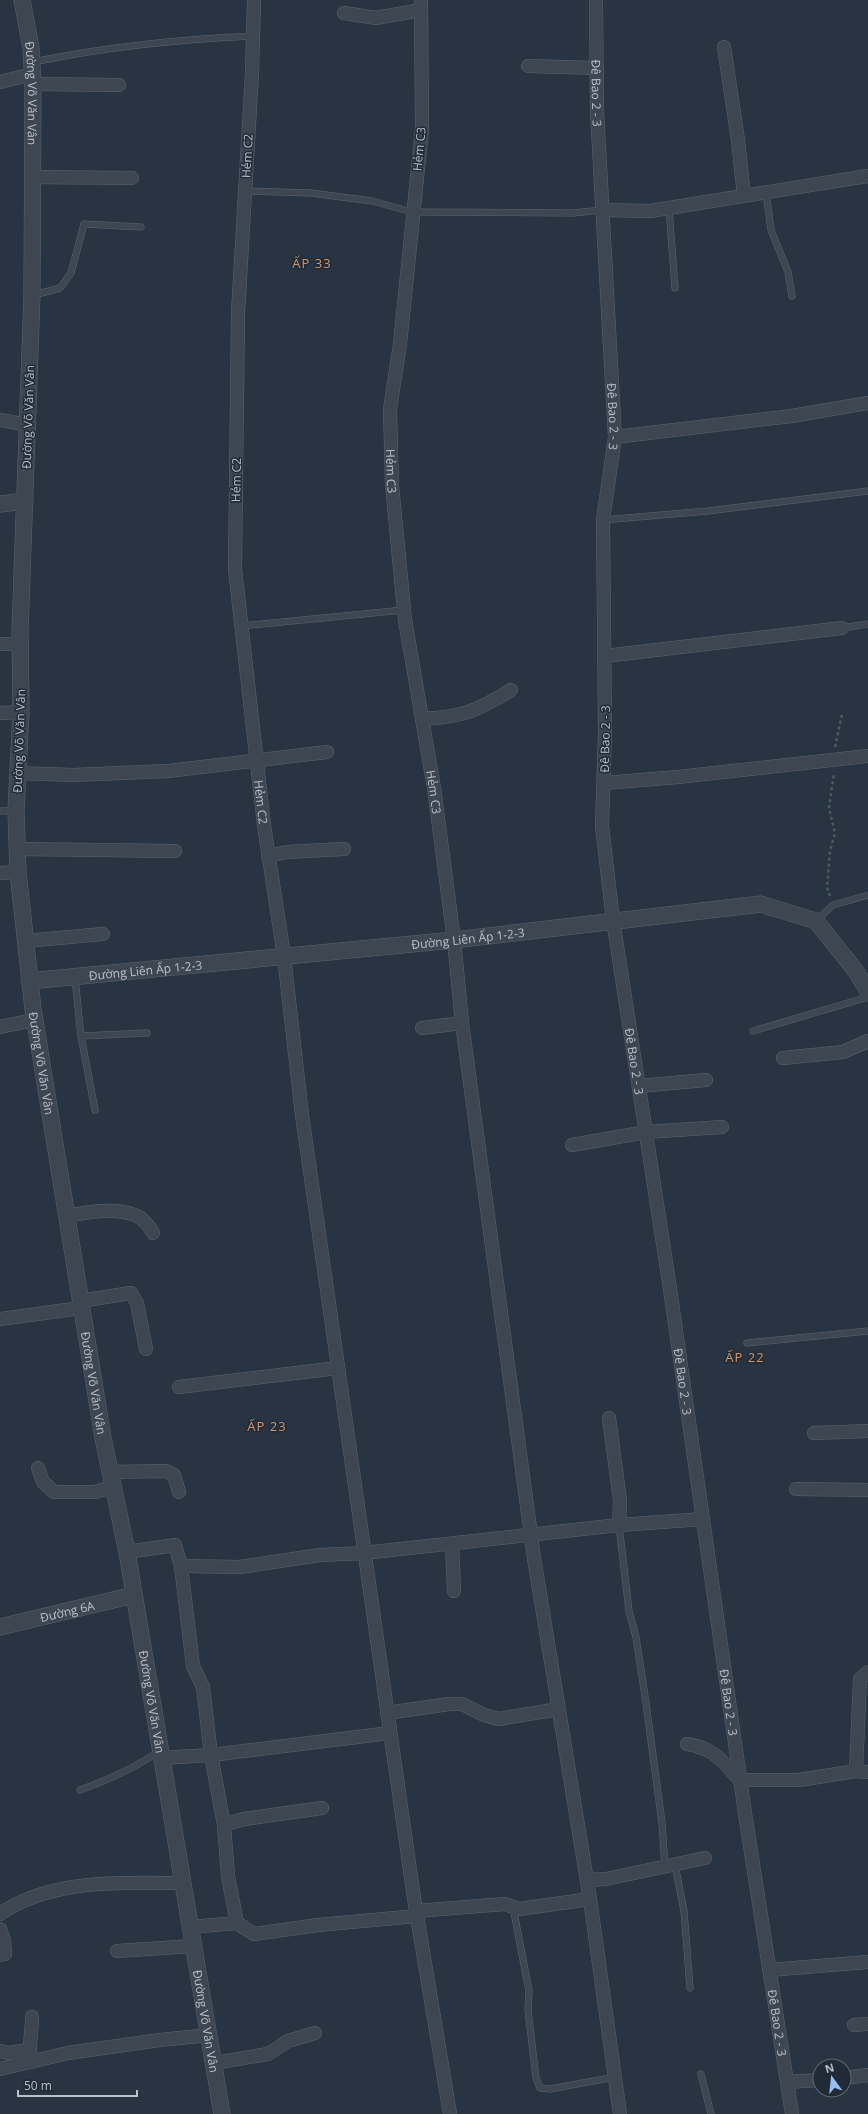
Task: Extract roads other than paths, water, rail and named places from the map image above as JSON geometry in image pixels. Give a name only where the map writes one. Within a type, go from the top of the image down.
[{"type":"street","name":"Đường Võ Văn Vân","points":[[22,0],[33,73],[32,296],[20,644],[21,712],[16,811],[18,872],[34,1020],[80,1304],[111,1479],[127,1552],[222,2114]]},
{"type":"street","name":"Hẻm C2","points":[[254,0],[254,36],[238,313],[235,568],[256,759],[268,856],[284,956],[302,1115],[387,1713],[417,1913],[450,2114]]},
{"type":"street","name":"Đê Bao 2 - 3","points":[[596,0],[597,112],[615,437],[603,520],[605,656],[604,783],[602,826],[613,920],[646,1132],[740,1780],[792,2114]]},
{"type":"street","points":[[344,13],[376,18],[421,5]]},
{"type":"street","name":"Hẻm C3","points":[[421,5],[422,129],[412,212],[400,344],[390,409],[392,485],[404,610],[434,788],[454,940],[462,1023],[532,1536],[588,1880],[620,2114]]},
{"type":"street","points":[[724,47],[738,140],[744,196]]},
{"type":"street","points":[[528,66],[597,68]]},
{"type":"street","points":[[0,82],[33,73],[119,86]]},
{"type":"street","points":[[603,210],[650,211],[868,176]]},
{"type":"street","points":[[32,178],[132,178]]},
{"type":"street","points":[[615,437],[792,416],[868,403]]},
{"type":"street","points":[[0,420],[28,425]]},
{"type":"street","points":[[0,504],[25,501]]},
{"type":"street","points":[[605,656],[842,628]]},
{"type":"street","points":[[0,644],[20,644]]},
{"type":"street","points":[[422,719],[445,718],[472,712],[511,690]]},
{"type":"street","points":[[0,713],[21,712]]},
{"type":"street","points":[[17,773],[73,775],[168,771],[219,766],[256,759],[327,752]]},
{"type":"street","points":[[604,783],[678,778],[868,756]]},
{"type":"street","points":[[18,848],[175,851]]},
{"type":"street","points":[[268,856],[287,852],[344,849]]},
{"type":"street","points":[[0,873],[18,872]]},
{"type":"street","name":"Đường Liên Ấp 1-2-3","points":[[29,980],[454,940],[613,920],[761,904],[816,921]]},
{"type":"street","points":[[816,921],[855,970],[868,991]]},
{"type":"street","points":[[25,941],[103,934]]},
{"type":"street","points":[[0,1027],[34,1020]]},
{"type":"street","points":[[422,1028],[462,1023]]},
{"type":"street","points":[[783,1058],[843,1052],[868,1041]]},
{"type":"street","points":[[639,1086],[706,1080]]},
{"type":"street","points":[[572,1145],[646,1132],[722,1127]]},
{"type":"street","points":[[66,1216],[101,1210],[136,1215],[147,1224],[153,1233]]},
{"type":"street","points":[[0,1320],[131,1293],[137,1303],[146,1349]]},
{"type":"street","points":[[179,1387],[338,1368]]},
{"type":"street","points":[[610,1418],[620,1500],[619,1525]]},
{"type":"street","points":[[814,1433],[868,1431]]},
{"type":"street","points":[[38,1468],[43,1482],[54,1492],[95,1492],[111,1479],[166,1471],[174,1474],[179,1492]]},
{"type":"street","points":[[796,1489],[868,1490]]},
{"type":"street","points":[[181,1566],[240,1567],[320,1555],[364,1553],[532,1536],[619,1525],[703,1519]]},
{"type":"street","points":[[452,1544],[454,1591]]},
{"type":"street","points":[[127,1552],[175,1545],[181,1566],[193,1666],[203,1687],[211,1755],[224,1825],[228,1876],[236,1923]]},
{"type":"street","name":"Đường 6A","points":[[0,1627],[134,1594]]},
{"type":"street","points":[[687,1744],[702,1746],[715,1753],[740,1780],[798,1780],[862,1771],[860,1679],[868,1672]]},
{"type":"street","points":[[387,1713],[449,1704],[462,1704],[484,1715],[498,1719],[559,1709]]},
{"type":"street","points":[[161,1754],[211,1755],[390,1733]]},
{"type":"street","points":[[224,1825],[244,1819],[322,1808]]},
{"type":"street","points":[[588,1880],[670,1866],[705,1858]]},
{"type":"street","points":[[0,1914],[19,1902],[42,1893],[84,1886],[182,1882]]},
{"type":"street","points":[[190,1927],[236,1923],[254,1934],[417,1913],[505,1904],[519,1909],[550,1906],[590,1899]]},
{"type":"street","points":[[0,1929],[4,1940],[5,1954],[0,1955]]},
{"type":"street","points":[[117,1951],[193,1946]]},
{"type":"street","points":[[769,1970],[868,1962]]},
{"type":"street","points":[[30,2056],[32,2017]]},
{"type":"street","points":[[854,2025],[868,2024]]},
{"type":"street","points":[[214,2063],[268,2054],[288,2042],[315,2033]]},
{"type":"street","points":[[0,2051],[30,2056],[76,2052],[160,2040],[209,2035]]},
{"type":"street","points":[[0,2069],[30,2056]]},
{"type":"street","points":[[852,2077],[868,2075]]},
{"type":"street","points":[[787,2082],[812,2080]]},
{"type":"lane","points":[[33,73],[80,52],[196,38],[254,36]]},
{"type":"lane","points":[[245,191],[311,193],[365,200],[412,212],[573,214],[603,210]]},
{"type":"lane","points":[[766,193],[771,230],[788,272],[792,296]]},
{"type":"lane","points":[[669,208],[675,288]]},
{"type":"lane","points":[[32,296],[60,288],[71,273],[84,224],[141,228]]},
{"type":"lane","points":[[603,520],[708,511],[868,491]]},
{"type":"lane","points":[[241,626],[404,610]]},
{"type":"lane","points":[[842,628],[868,624]]},
{"type":"lane","points":[[0,810],[16,811]]},
{"type":"lane","points":[[816,921],[833,905],[868,895]]},
{"type":"lane","points":[[75,976],[81,1036],[96,1110]]},
{"type":"lane","points":[[754,1031],[868,997]]},
{"type":"lane","points":[[81,1036],[147,1032]]},
{"type":"lane","points":[[747,1343],[868,1331]]},
{"type":"lane","points":[[619,1525],[630,1611],[636,1637],[646,1703],[662,1823],[670,1866],[684,1911],[690,1988]]},
{"type":"lane","points":[[80,1790],[111,1779],[161,1754]]},
{"type":"lane","points":[[513,1907],[530,1991],[528,2010],[536,2078],[540,2088],[550,2089],[615,2077]]},
{"type":"lane","points":[[701,2074],[711,2114]]},
{"type":"district","name":"ẤP 33","points":[[312,263]]},
{"type":"district","name":"ẤP 22","points":[[745,1357]]},
{"type":"district","name":"ẤP 23","points":[[267,1426]]}]
